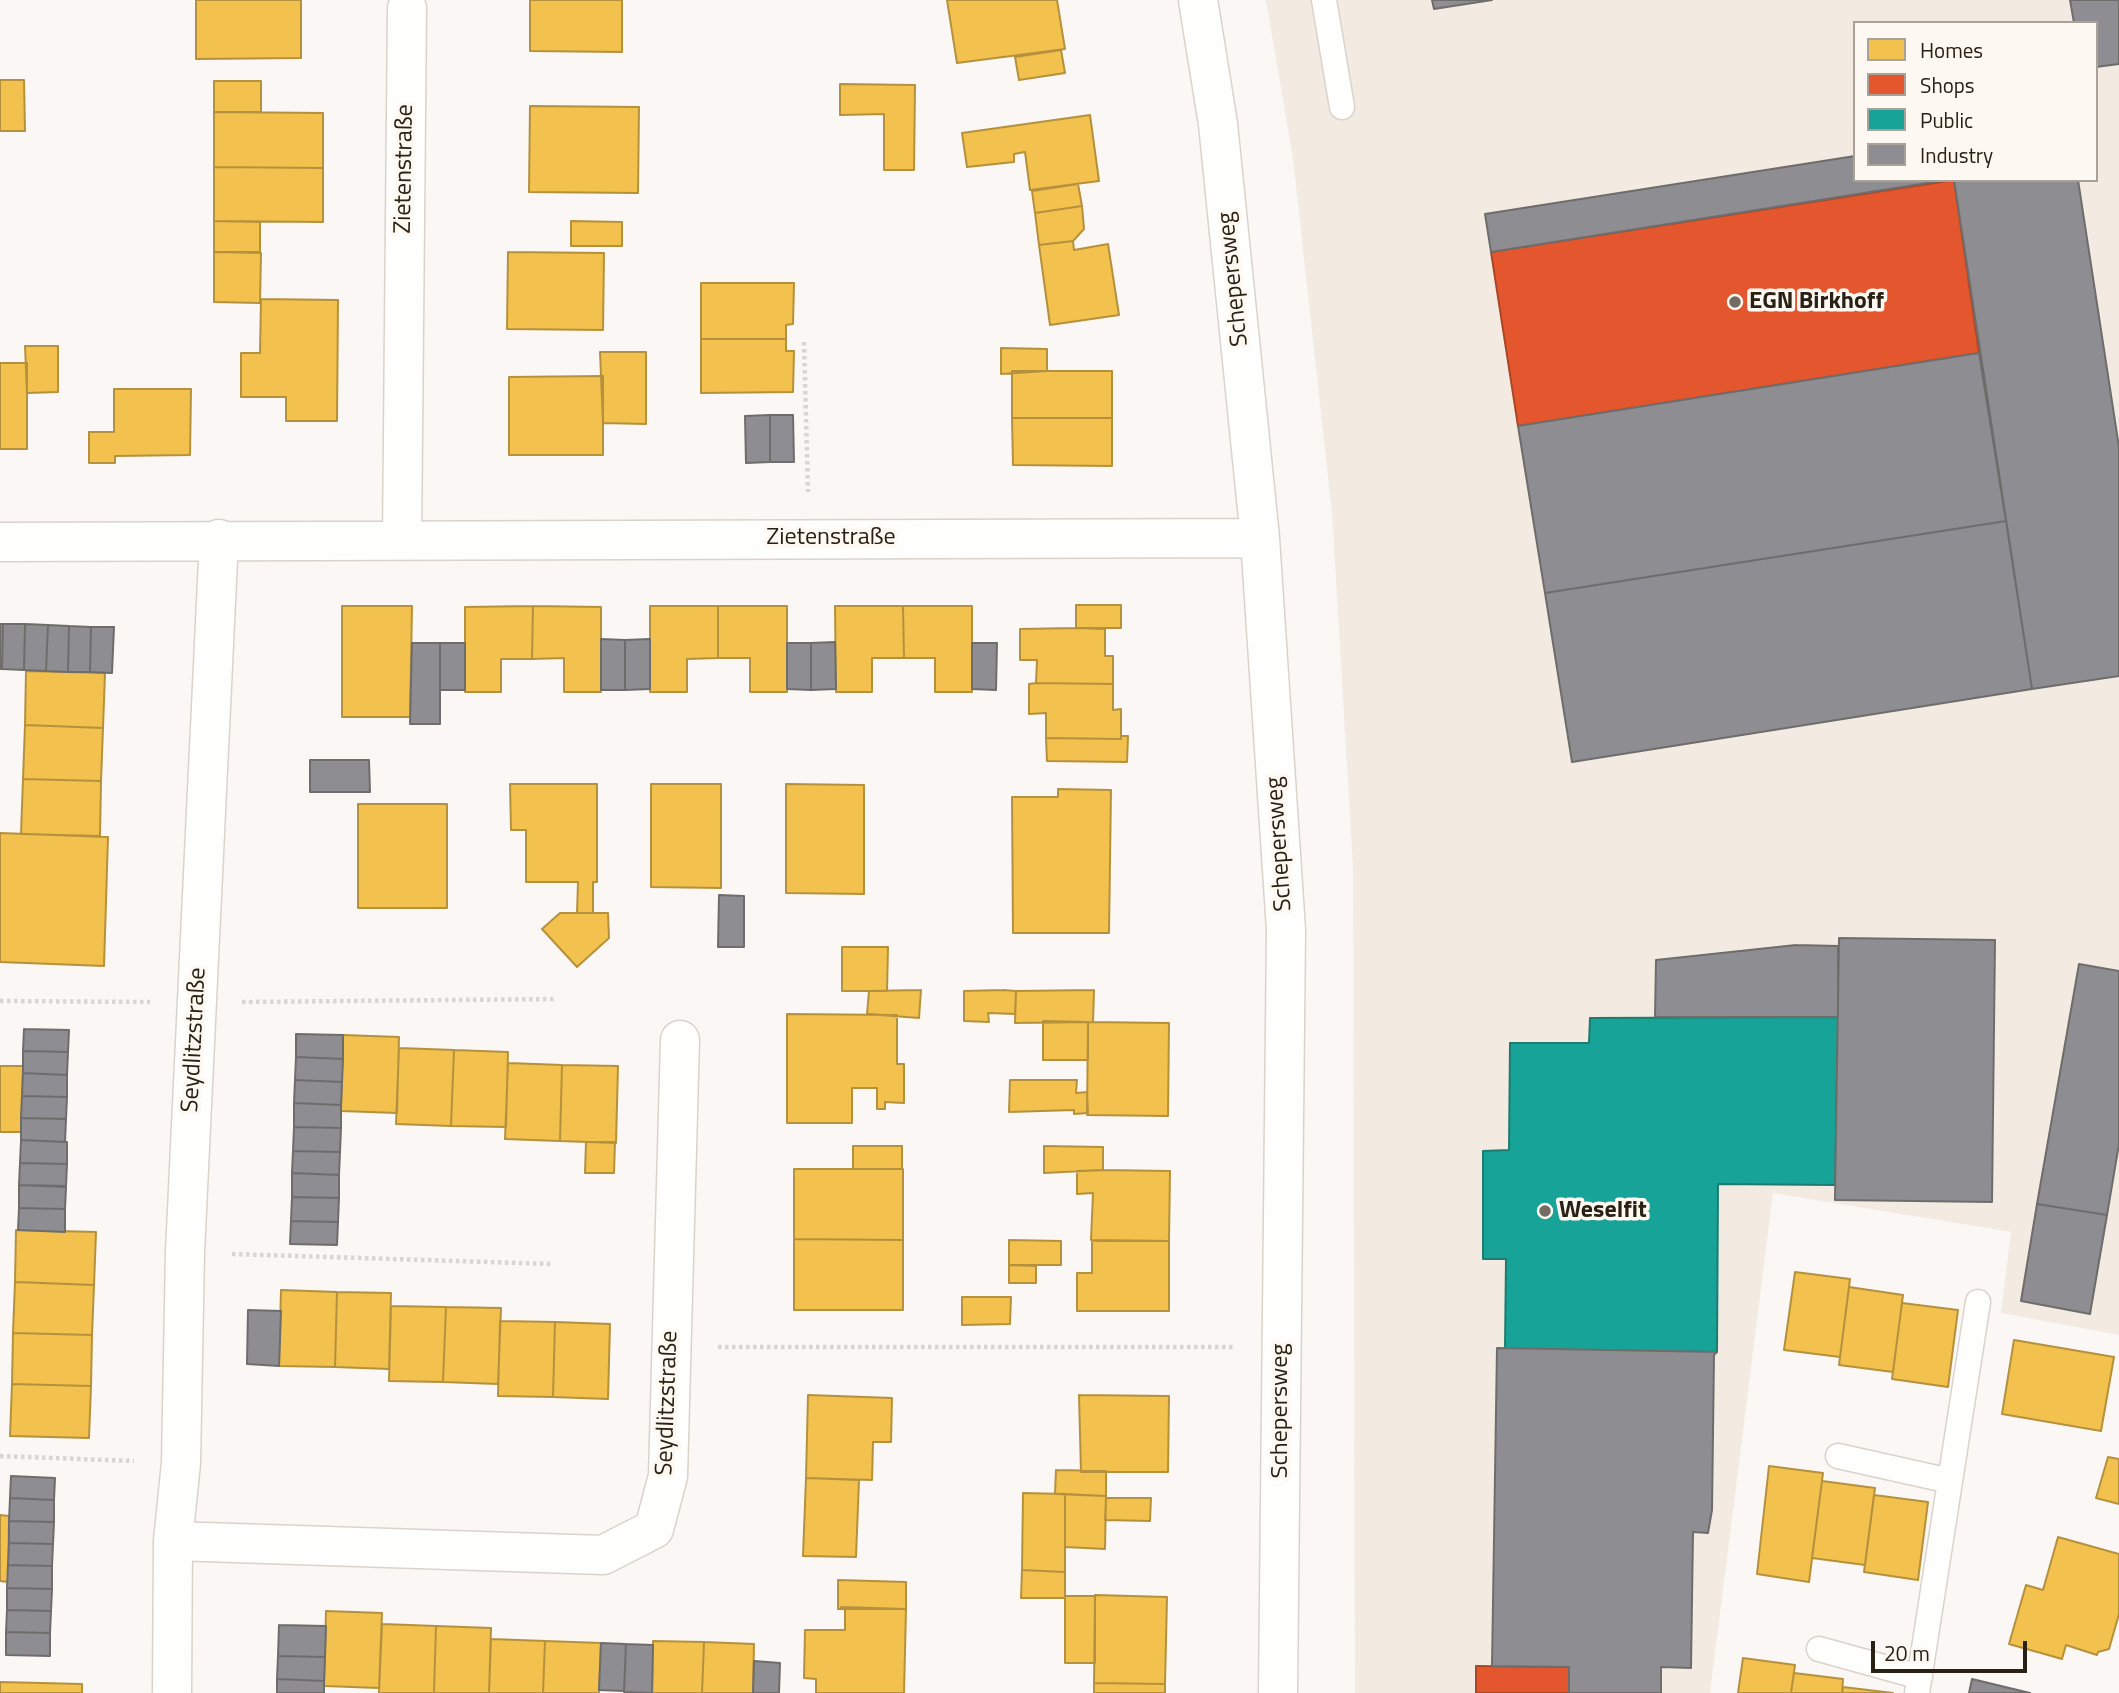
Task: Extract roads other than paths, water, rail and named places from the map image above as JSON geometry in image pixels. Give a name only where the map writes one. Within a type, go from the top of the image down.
[{"type":"street","name":"Schepersweg","points":[[1198,0],[1219,124],[1260,538],[1286,930],[1278,1693]]},
{"type":"street","name":"Zietenstraße","points":[[402,540],[407,8]]},
{"type":"street","name":"Zietenstraße","points":[[0,541],[1260,538]]},
{"type":"street","name":"Seydlitzstraße","points":[[172,1693],[173,1541],[181,1462],[185,1252],[219,539]]},
{"type":"street","name":"Seydlitzstraße","points":[[173,1541],[603,1555],[654,1529],[668,1476],[680,1040]]},
{"type":"lane","points":[[1324,0],[1342,107]]},
{"type":"lane","points":[[1819,1649],[1918,1685],[1978,1302]]},
{"type":"lane","points":[[1838,1456],[1950,1481]]},
{"type":"place","name":"EGN Birkhoff","points":[[1735,302]]},
{"type":"place","name":"Weselfit","points":[[1545,1211]]}]
